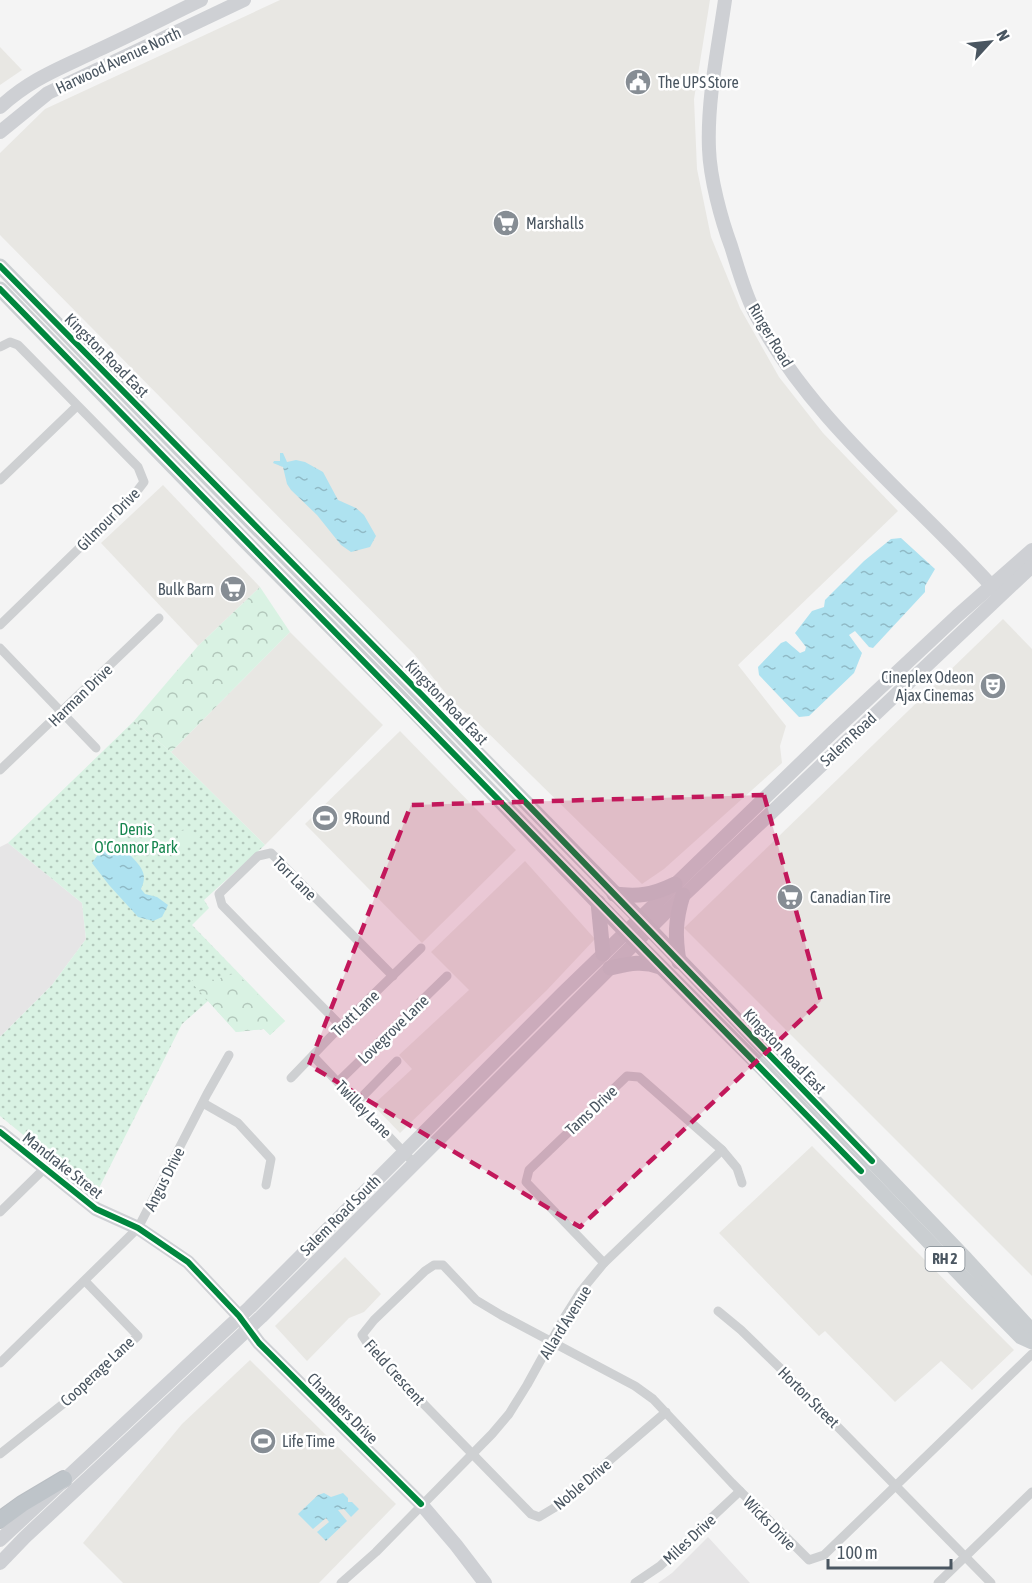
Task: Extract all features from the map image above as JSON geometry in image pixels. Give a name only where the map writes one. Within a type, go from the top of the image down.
[{"type":"highway","points":[[0,1520],[64,1479]]},
{"type":"main road","name":"Harwood Avenue North","points":[[0,107],[15,93],[46,74],[201,0]]},
{"type":"main road","name":"Harwood Avenue North","points":[[0,132],[48,93],[243,0]]},
{"type":"main road","name":"Ringer Road","points":[[725,0],[712,100],[709,150],[721,216],[754,310],[778,351],[813,398],[899,493],[996,590]]},
{"type":"main road","name":"Kingston Road East","points":[[0,266],[644,924],[1032,1331]]},
{"type":"main road","name":"Kingston Road East","points":[[0,289],[410,707],[1021,1337],[1032,1342]]},
{"type":"main road","name":"Salem Road","points":[[665,913],[679,890],[996,590],[1032,550]]},
{"type":"main road","name":"Salem Road","points":[[996,590],[1032,566]]},
{"type":"main road","points":[[614,894],[633,896],[679,890],[675,934],[679,962]]},
{"type":"main road","name":"Salem Road South","points":[[0,1540],[239,1317],[603,954],[631,936],[679,890]]},
{"type":"main road","points":[[598,902],[603,935],[603,954]]},
{"type":"main road","name":"Salem Road South","points":[[644,924],[665,913]]},
{"type":"main road","name":"Salem Road South","points":[[0,1563],[248,1328],[610,968],[631,936]]},
{"type":"main road","points":[[610,968],[642,962],[662,967]]},
{"type":"main road","name":"Mandrake Street","points":[[0,1132],[96,1209],[138,1228],[188,1262],[248,1328]]},
{"type":"main road","name":"Chambers Drive","points":[[248,1328],[272,1357],[421,1504],[485,1583]]},
{"type":"street","name":"Gilmour Drive","points":[[0,347],[10,342],[18,345],[138,467],[144,482],[134,495],[0,625]]},
{"type":"street","points":[[0,480],[77,406]]},
{"type":"street","name":"Harman Drive","points":[[0,770],[159,618]]},
{"type":"street","points":[[0,648],[96,748]]},
{"type":"street","name":"Torr Lane","points":[[341,1026],[222,905],[219,894],[258,856],[271,853],[393,976]]},
{"type":"street","name":"Trott Lane","points":[[291,1078],[421,948]]},
{"type":"street","name":"Lovegrove Lane","points":[[338,1082],[447,976]]},
{"type":"street","name":"Angus Drive","points":[[0,1363],[138,1228],[229,1055]]},
{"type":"street","name":"Twilley Lane","points":[[313,1056],[414,1163]]},
{"type":"street","points":[[357,1102],[397,1061]]},
{"type":"street","name":"Tams Drive","points":[[604,1263],[526,1182],[528,1170],[627,1076],[639,1077],[722,1150],[737,1168],[742,1183]]},
{"type":"street","points":[[203,1103],[238,1123],[271,1159],[266,1185]]},
{"type":"street","name":"Allard Avenue","points":[[340,1583],[376,1552],[473,1454],[509,1414],[581,1292],[604,1263],[722,1150]]},
{"type":"street","points":[[0,1212],[45,1168]]},
{"type":"street","name":"Field Crescent","points":[[473,1454],[373,1352],[362,1335],[424,1271],[434,1265],[443,1265],[476,1300],[551,1342]]},
{"type":"street","name":"Cooperage Lane","points":[[0,1454],[68,1400],[138,1336],[85,1281]]},
{"type":"street","name":"Horton Street","points":[[718,1311],[741,1330],[897,1485],[991,1583]]},
{"type":"street","name":"Wicks Drive","points":[[551,1342],[635,1386],[654,1399],[808,1560],[824,1555],[1032,1354]]},
{"type":"street","name":"Noble Drive","points":[[473,1454],[531,1514],[539,1517],[554,1508],[666,1412]]},
{"type":"street","name":"Miles Drive","points":[[635,1583],[660,1566],[740,1491]]},
{"type":"street","points":[[938,1583],[1032,1492]]},
{"type":"highlighted area","points":[[764,795],[821,1001],[580,1227],[309,1065],[411,805]]},
{"type":"shaded area","points":[[280,0],[710,0],[694,99],[697,169],[711,237],[740,308],[779,377],[823,433],[898,511],[738,665],[786,726],[780,746],[782,763],[664,869],[642,884],[477,722],[452,701],[414,654],[0,235],[0,153],[45,109]]},
{"type":"shaded area","points":[[0,47],[22,70],[0,85]]},
{"type":"shaded area","points":[[163,485],[260,587],[198,646],[101,543]]},
{"type":"shaded area","points":[[1003,619],[1032,649],[1032,1276],[684,928]]},
{"type":"shaded area","points":[[290,632],[383,725],[265,845],[171,752]]},
{"type":"shaded area","points":[[400,731],[516,850],[422,943],[305,824]]},
{"type":"shaded area","points":[[8,843],[82,903],[86,939],[52,985],[0,1037],[0,847]]},
{"type":"shaded area","points":[[525,861],[595,939],[547,990],[400,1133],[373,1105],[412,1069],[399,1055],[469,990],[431,952]]},
{"type":"shaded area","points":[[812,1146],[1014,1350],[972,1390],[941,1361],[895,1402],[825,1331],[819,1336],[719,1233]]},
{"type":"shaded area","points":[[345,1257],[381,1294],[364,1312],[349,1318],[307,1361],[275,1326]]},
{"type":"shaded area","points":[[250,1360],[396,1504],[319,1583],[123,1583],[83,1543],[182,1424]]},
{"type":"shaded area","points":[[708,1537],[750,1583],[658,1583],[672,1573]]},
{"type":"green space","points":[[260,587],[290,632],[171,752],[134,721],[198,646]]},
{"type":"green space","name":"Denis O'Connor Park","points":[[134,721],[171,752],[265,845],[204,900],[209,908],[192,925],[285,1021],[270,1035],[264,1029],[236,1032],[208,1001],[182,1024],[96,1194],[0,1116],[0,1037],[52,985],[86,939],[82,903],[8,843]]},
{"type":"green space","points":[[188,829],[201,836],[178,849],[178,835],[181,831]]},
{"type":"green space","points":[[236,973],[285,1021],[270,1035],[264,1029],[236,1032],[191,982],[196,977],[214,980]]},
{"type":"water","points":[[280,453],[283,453],[287,462],[296,460],[305,462],[323,472],[338,500],[356,508],[364,515],[376,536],[370,547],[351,552],[341,545],[317,515],[291,490],[287,484],[283,467],[273,463],[280,461]]},
{"type":"water","points":[[901,538],[935,569],[925,586],[925,592],[873,648],[869,647],[855,631],[849,635],[862,653],[854,673],[809,716],[799,717],[759,675],[758,667],[781,643],[786,641],[800,653],[805,651],[806,647],[795,633],[812,611],[824,607],[825,600],[864,561],[891,539]]},
{"type":"water","points":[[108,846],[126,850],[138,864],[144,877],[141,889],[145,894],[157,897],[168,905],[162,917],[153,921],[138,917],[92,863],[102,849]]},
{"type":"water","points":[[324,1493],[331,1497],[343,1493],[348,1498],[348,1502],[352,1502],[359,1509],[351,1517],[344,1509],[338,1510],[347,1521],[326,1541],[317,1532],[329,1522],[326,1518],[313,1529],[298,1514],[318,1495]]},
{"type":"cycle path","points":[[0,266],[422,695],[872,1161]]},
{"type":"cycle path","points":[[0,289],[861,1171]]},
{"type":"cycle path","points":[[0,1132],[96,1209],[138,1228],[188,1262],[239,1316],[259,1343],[421,1504]]},
{"type":"place","name":"The UPS Store","points":[[638,82]]},
{"type":"place","name":"Marshalls","points":[[506,223]]},
{"type":"place","name":"Bulk Barn","points":[[233,589]]},
{"type":"place","name":"Cineplex Odeon Ajax Cinemas","points":[[993,686]]},
{"type":"place","name":"9Round","points":[[325,818]]},
{"type":"place","name":"Canadian Tire","points":[[790,897]]},
{"type":"place","name":"Life Time","points":[[263,1441]]}]
